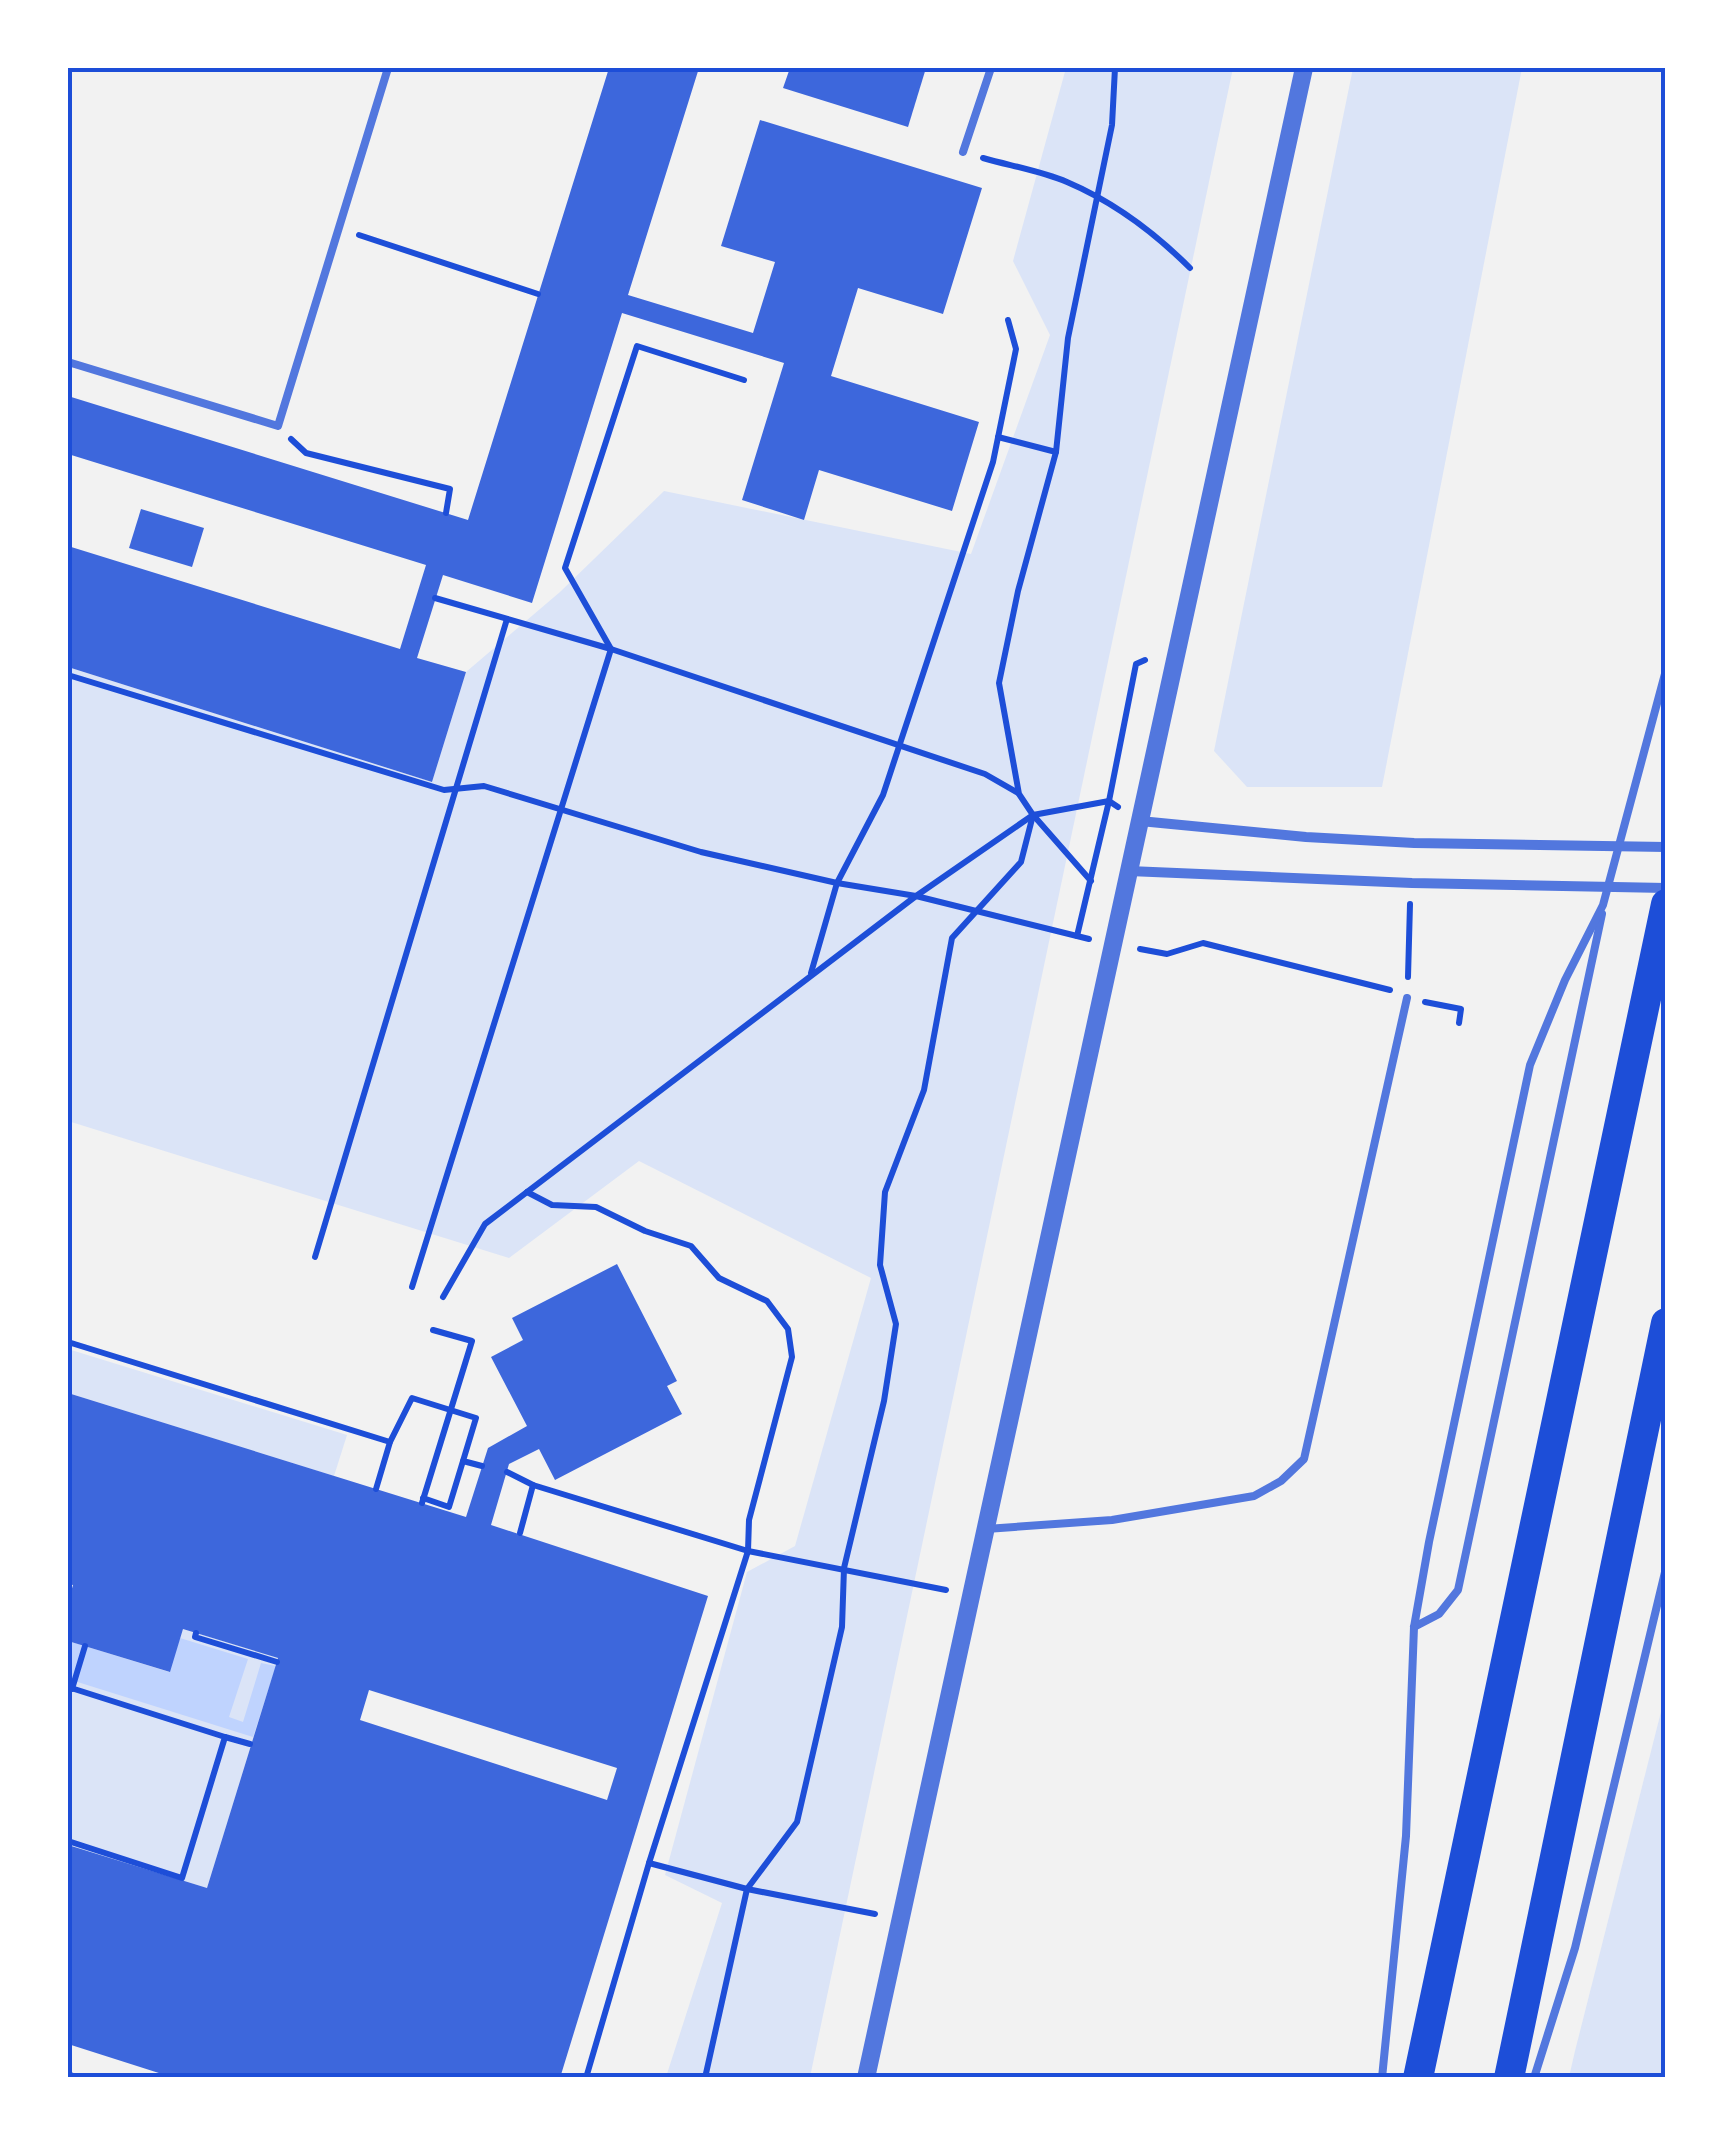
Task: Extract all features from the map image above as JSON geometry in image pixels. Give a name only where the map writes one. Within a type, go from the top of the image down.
[{"type":"highway","points":[[1418,2078],[1666,904]]},
{"type":"highway","points":[[1509,2078],[1666,1323]]},
{"type":"street","points":[[866,2078],[1304,68]]},
{"type":"street","points":[[1140,821],[1306,837],[1666,847]]},
{"type":"street","points":[[1129,870],[1452,884],[1666,888]]},
{"type":"lane","points":[[68,362],[278,426],[388,68]]},
{"type":"lane","points":[[963,152],[990,68]]},
{"type":"lane","points":[[1414,1627],[1439,1614],[1458,1590],[1604,905],[1666,670]]},
{"type":"lane","points":[[1382,2078],[1406,1836],[1414,1627],[1530,1065],[1565,980],[1604,905]]},
{"type":"lane","points":[[985,1530],[1112,1520],[1254,1496],[1281,1481],[1304,1459],[1407,998]]},
{"type":"lane","points":[[1534,2078],[1575,1948],[1666,1568]]},
{"type":"path","points":[[1090,881],[1019,794],[1000,683],[1018,590],[1056,452],[1068,338],[1112,126],[1115,68]]},
{"type":"path","points":[[963,152],[1066,181],[1135,218],[1190,268]]},
{"type":"path","points":[[338,229],[538,294]]},
{"type":"path","points":[[810,976],[837,883],[883,794],[992,462],[1016,349],[1008,320]]},
{"type":"path","points":[[412,1287],[612,649],[565,568],[638,346],[744,380]]},
{"type":"path","points":[[278,426],[306,453],[450,488],[446,513]]},
{"type":"path","points":[[998,437],[1056,452]]},
{"type":"path","points":[[435,598],[612,649],[985,774],[1019,794]]},
{"type":"path","points":[[314,1256],[507,619]]},
{"type":"path","points":[[1077,936],[1136,664],[1180,644]]},
{"type":"path","points":[[68,675],[444,790],[484,786],[702,852],[837,883],[916,896],[1113,944],[1167,954],[1203,943],[1382,986]]},
{"type":"path","points":[[444,1297],[486,1224],[916,896],[1033,815],[1109,801],[1140,821]]},
{"type":"path","points":[[705,2078],[747,1889],[797,1822],[842,1627],[844,1568],[884,1402],[896,1324],[880,1265],[884,1192],[924,1090],[952,938],[1021,862],[1033,815]]},
{"type":"path","points":[[1090,881],[1129,870]]},
{"type":"path","points":[[1410,922],[1407,998],[1461,1009],[1458,1023]]},
{"type":"path","points":[[527,1192],[552,1204],[596,1206],[645,1231],[691,1246],[719,1278],[767,1301],[788,1329],[792,1357],[749,1520],[748,1552],[649,1863],[586,2078]]},
{"type":"path","points":[[376,1489],[390,1442],[412,1398],[451,1410],[476,1418],[449,1507],[422,1501],[451,1410],[472,1341],[433,1330]]},
{"type":"path","points":[[68,1342],[390,1442]]},
{"type":"path","points":[[463,1460],[482,1466]]},
{"type":"path","points":[[507,1472],[533,1484],[748,1552],[971,1595]]},
{"type":"path","points":[[520,1533],[533,1484]]},
{"type":"path","points":[[196,1633],[195,1636],[277,1662]]},
{"type":"path","points":[[85,1646],[70,1688],[250,1744]]},
{"type":"path","points":[[68,1841],[182,1878],[225,1737]]},
{"type":"path","points":[[649,1863],[747,1889],[901,1918]]},
{"type":"path","points":[[68,2074],[78,2078]]},
{"type":"shaded area","points":[[1066,68],[1233,68],[810,2077],[666,2077],[722,1903],[665,1875],[747,1572],[795,1546],[871,1278],[639,1161],[509,1258],[68,1121],[68,667],[432,782],[466,672],[560,592],[664,491],[971,554],[1050,335],[1013,261]]},
{"type":"shaded area","points":[[1353,68],[1522,68],[1382,787],[1247,787],[1214,751]]},
{"type":"shaded area","points":[[68,1349],[347,1435],[334,1476],[68,1393]]},
{"type":"shaded area","points":[[183,1629],[278,1658],[207,1888],[68,1845],[68,1641],[169,1672]]},
{"type":"shaded area","points":[[1665,1696],[1665,2077],[1569,2077],[1575,2051]]},
{"type":"water","points":[[180,1638],[248,1659],[229,1717],[243,1722],[261,1663],[276,1666],[253,1737],[68,1679],[68,1641],[169,1672]]},
{"type":"building","points":[[609,68],[699,68],[628,295],[753,333],[775,262],[721,246],[760,120],[982,188],[943,314],[858,288],[831,376],[979,422],[952,511],[819,470],[804,520],[742,500],[784,363],[622,313],[532,603],[443,575],[417,658],[466,672],[432,782],[68,667],[68,546],[400,649],[426,565],[68,454],[68,396],[468,520]]},
{"type":"building","points":[[790,68],[926,68],[908,127],[783,88]]},
{"type":"building","points":[[141,509],[204,528],[192,567],[129,548]]},
{"type":"building","points":[[617,1264],[677,1381],[667,1386],[682,1414],[555,1480],[539,1449],[509,1464],[491,1525],[708,1596],[560,2078],[161,2078],[162,2074],[68,2044],[68,1845],[207,1888],[278,1658],[183,1629],[170,1672],[68,1641],[68,1602],[73,1585],[68,1584],[68,1393],[466,1517],[488,1448],[527,1426],[491,1357],[523,1340],[512,1318]],"holes":[[[369,1690],[617,1768],[607,1800],[360,1720]]]}]
